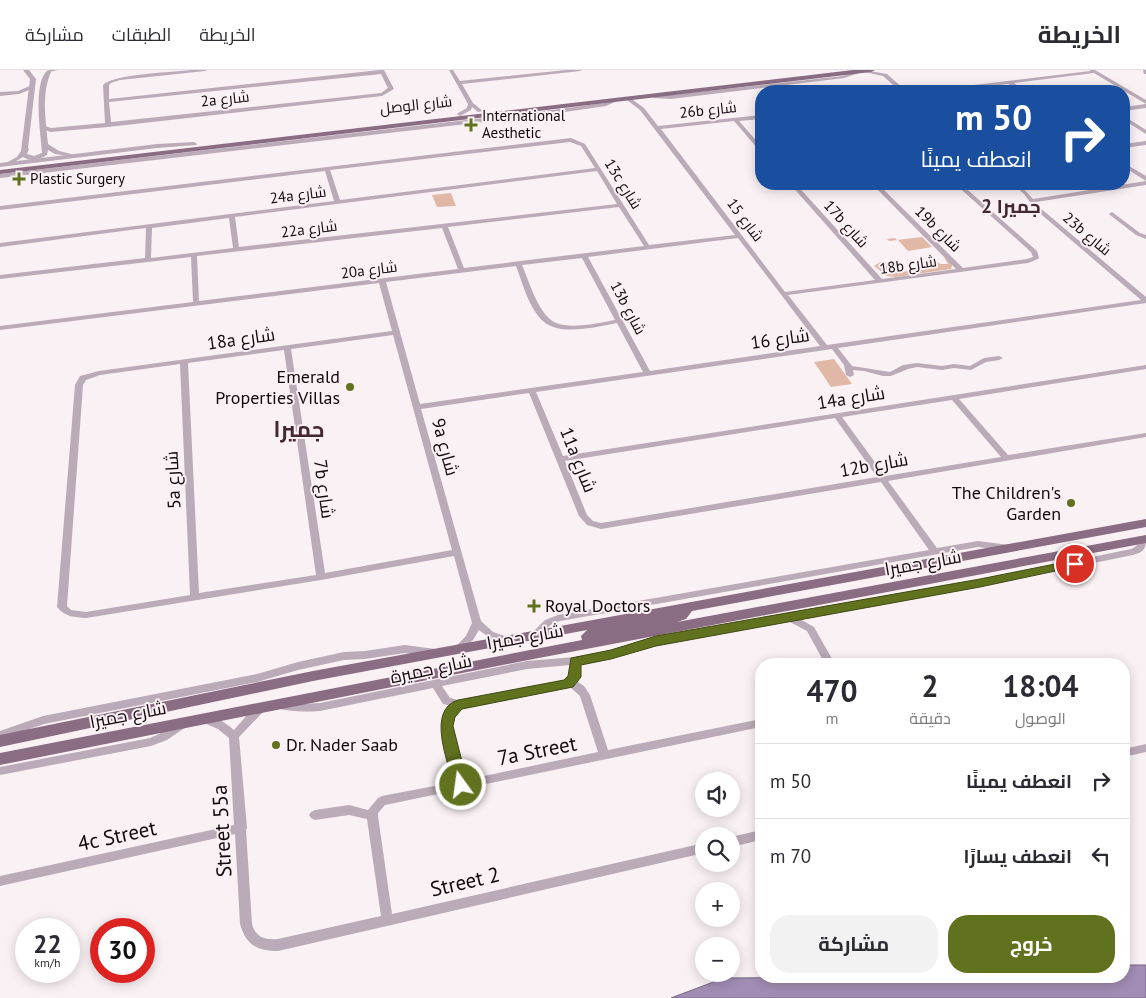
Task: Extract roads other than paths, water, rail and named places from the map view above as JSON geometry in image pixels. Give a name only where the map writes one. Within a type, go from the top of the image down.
[{"type":"main road","name":"شارع الوصل","points":[[2,165],[836,70]]},
{"type":"main road","name":"شارع الوصل","points":[[0,172],[273,142],[414,123],[871,70]]},
{"type":"main road","points":[[786,71],[808,74]]},
{"type":"main road","points":[[629,99],[636,95],[682,89]]},
{"type":"main road","points":[[414,123],[474,114],[480,111]]},
{"type":"main road","points":[[303,132],[314,127]]},
{"type":"main road","name":"شارع جميرا","points":[[0,741],[313,676],[1144,522]]},
{"type":"main road","name":"شارع جميرا","points":[[0,759],[524,656],[1146,540]]},
{"type":"main road","points":[[590,644],[588,636],[592,634],[682,616],[686,612],[686,607]]},
{"type":"street","points":[[108,125],[106,85],[109,82],[120,79],[206,70]]},
{"type":"street","points":[[322,70],[326,78]]},
{"type":"street","points":[[451,70],[471,104],[480,111]]},
{"type":"street","points":[[458,83],[533,72],[580,70]]},
{"type":"street","points":[[866,70],[886,73],[898,85]]},
{"type":"street","points":[[52,71],[45,79],[42,127],[45,154],[37,158],[25,157],[33,73],[52,71]]},
{"type":"street","points":[[108,101],[382,71]]},
{"type":"street","name":"2a شارع","points":[[42,127],[50,130],[108,125],[378,95],[389,92],[391,89],[382,71]]},
{"type":"street","points":[[992,85],[1094,72],[1117,85]]},
{"type":"street","points":[[14,93],[32,87]]},
{"type":"street","points":[[1130,93],[1146,102]]},
{"type":"street","points":[[0,94],[32,95]]},
{"type":"street","points":[[642,109],[641,102],[650,96]]},
{"type":"street","name":"شارع 15","points":[[629,99],[642,109],[657,128],[824,348]]},
{"type":"street","name":"شارع الوصل","points":[[0,176],[273,142],[544,113],[606,104],[616,100]]},
{"type":"street","points":[[460,114],[469,109],[471,104]]},
{"type":"street","points":[[1130,108],[1146,106]]},
{"type":"street","name":"26b شارع","points":[[657,128],[755,117]]},
{"type":"street","points":[[735,119],[755,141]]},
{"type":"street","points":[[1130,122],[1146,132]]},
{"type":"street","name":"2a شارع","points":[[44,142],[50,134],[64,129]]},
{"type":"street","points":[[1130,141],[1146,139]]},
{"type":"street","name":"13c شارع","points":[[327,169],[571,140],[583,145],[648,248]]},
{"type":"street","points":[[44,142],[57,153],[73,156]]},
{"type":"street","points":[[1130,145],[1146,143]]},
{"type":"street","points":[[2,165],[157,146],[194,144]]},
{"type":"street","points":[[2,165],[19,158],[26,149]]},
{"type":"street","points":[[0,208],[327,169],[338,203]]},
{"type":"street","name":"24a شارع","points":[[0,245],[599,169]]},
{"type":"street","points":[[1130,169],[1146,181]]},
{"type":"street","points":[[1130,184],[1146,181]]},
{"type":"street","name":"17b شارع","points":[[798,190],[880,281]]},
{"type":"street","name":"19b شارع","points":[[881,190],[961,270]]},
{"type":"street","name":"18b شارع","points":[[783,294],[1028,261],[1036,258],[1034,251],[965,190]]},
{"type":"street","name":"23b شارع","points":[[1022,190],[1038,208],[1146,301]]},
{"type":"street","points":[[1031,199],[1091,190]]},
{"type":"street","name":"22a شارع","points":[[0,277],[621,205]]},
{"type":"street","points":[[1112,214],[1138,234],[1146,237]]},
{"type":"street","points":[[232,216],[236,250]]},
{"type":"street","points":[[445,226],[462,271]]},
{"type":"street","points":[[148,260],[149,227]]},
{"type":"street","name":"20a شارع","points":[[0,328],[740,236]]},
{"type":"street","points":[[194,255],[196,304]]},
{"type":"street","name":"13b شارع","points":[[584,256],[648,374]]},
{"type":"street","points":[[518,264],[544,324],[551,328],[561,330],[619,321]]},
{"type":"street","name":"9a شارع","points":[[382,281],[477,623]]},
{"type":"street","name":"شارع 16","points":[[417,407],[1146,301]]},
{"type":"street","name":"18a شارع","points":[[195,597],[86,615],[68,613],[62,608],[80,381],[89,376],[397,332]]},
{"type":"street","name":"7b شارع","points":[[287,347],[321,577]]},
{"type":"street","points":[[834,347],[849,372],[864,369],[891,374],[912,366],[971,368],[984,360],[999,358]]},
{"type":"street","name":"5a شارع","points":[[184,362],[195,597]]},
{"type":"street","name":"14a شارع","points":[[560,459],[1146,367]]},
{"type":"street","name":"11a شارع","points":[[532,391],[586,520],[595,525],[607,526]]},
{"type":"street","points":[[954,398],[1007,459]]},
{"type":"street","points":[[837,415],[935,552]]},
{"type":"street","name":"12b شارع","points":[[607,526],[1146,435]]},
{"type":"street","name":"شارع جميرة","points":[[277,705],[311,708],[436,685],[527,665],[575,661],[611,654],[656,641],[787,616],[980,583],[1132,552],[1140,549],[1146,540]]},
{"type":"street","points":[[536,635],[546,624],[558,618],[982,544],[1009,548]]},
{"type":"street","points":[[195,597],[321,577],[457,552]]},
{"type":"street","points":[[811,629],[815,617],[822,610]]},
{"type":"street","points":[[787,616],[811,629],[827,658]]},
{"type":"street","points":[[456,651],[470,638],[477,623],[490,634],[508,640]]},
{"type":"street","points":[[0,735],[43,720],[257,678],[290,668],[344,656],[411,649],[438,654]]},
{"type":"street","points":[[436,685],[447,701],[458,705],[563,686],[574,677],[575,661]]},
{"type":"street","points":[[570,682],[580,689],[584,695],[605,756]]},
{"type":"street","points":[[458,705],[448,715],[446,726],[461,785]]},
{"type":"street","points":[[206,719],[222,726],[234,736],[260,708]]},
{"type":"street","points":[[0,771],[151,742],[163,737],[182,724]]},
{"type":"street","name":"7a Street","points":[[372,816],[377,805],[389,798],[755,724]]},
{"type":"street","name":"Street 55a","points":[[234,736],[246,924]]},
{"type":"street","points":[[1130,752],[1146,748]]},
{"type":"street","points":[[315,815],[350,810],[372,816],[387,920]]},
{"type":"street","name":"4c Street","points":[[0,881],[241,828]]},
{"type":"street","points":[[740,840],[755,836]]},
{"type":"street","name":"Street 2","points":[[246,924],[248,934],[255,942],[266,946],[278,945],[695,850]]},
{"type":"place","name":"International Aesthetic","points":[[471,125]]},
{"type":"place","name":"Plastic Surgery","points":[[19,179]]},
{"type":"place","name":"Emerald Properties Villas","points":[[350,387]]},
{"type":"place","name":"The Children's Garden","points":[[1071,503]]},
{"type":"place","name":"Royal Doctors","points":[[534,606]]},
{"type":"place","name":"Dr. Nader Saab","points":[[276,745]]},
{"type":"district","name":"جميرا 2","points":[[1011,206]]},
{"type":"district","name":"جميرا","points":[[299,429]]}]
